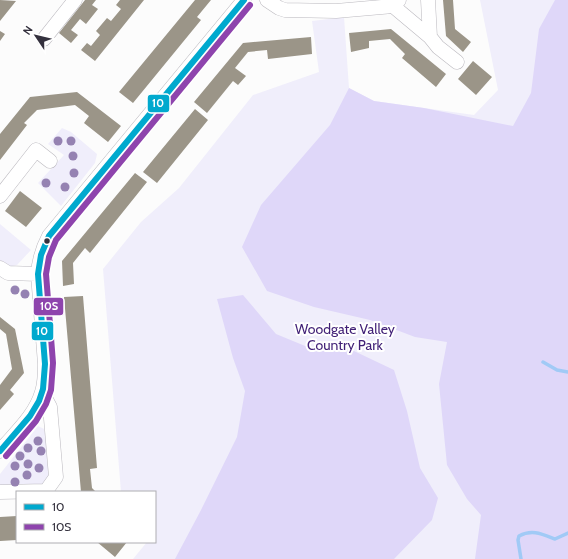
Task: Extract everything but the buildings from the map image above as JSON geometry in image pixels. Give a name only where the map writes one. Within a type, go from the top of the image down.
[{"type":"street","points":[[44,39],[75,0]]},
{"type":"street","points":[[0,451],[28,419],[42,392],[45,378],[38,274],[42,248],[53,229],[244,0]]},
{"type":"street","points":[[267,0],[284,10],[336,11],[396,3],[438,47],[457,62]]},
{"type":"street","points":[[428,0],[430,37]]},
{"type":"street","points":[[0,196],[36,150],[50,161]]},
{"type":"street","points":[[0,268],[8,273],[38,274]]},
{"type":"street","points":[[42,392],[50,407],[56,477],[46,491]]},
{"type":"street","points":[[0,492],[16,492]]},
{"type":"green space","name":"Woodgate Valley Country Park","points":[[480,0],[568,0],[568,559],[133,559],[146,543],[156,543],[156,491],[121,491],[103,269],[141,222],[179,188],[253,95],[319,72],[312,21],[344,17],[349,88],[374,101],[474,115],[498,90]]},
{"type":"green space","points":[[62,128],[71,132],[97,154],[95,163],[61,206],[38,183],[64,155],[48,144]]},
{"type":"green space","points":[[0,224],[31,250],[17,265],[7,267],[0,261]]},
{"type":"green space","points":[[38,426],[44,429],[46,438],[49,477],[43,484],[0,488],[0,474]]},
{"type":"shaded area","points":[[555,0],[568,0],[568,559],[475,559],[481,515],[467,499],[447,465],[439,384],[447,342],[415,337],[370,320],[314,307],[267,291],[242,247],[261,205],[330,125],[349,88],[374,101],[424,108],[513,126],[531,93],[539,29]]},
{"type":"shaded area","points":[[243,295],[276,334],[310,348],[354,351],[394,370],[407,411],[420,468],[438,498],[432,520],[394,559],[175,559],[237,437],[245,391],[233,358],[217,299]]},
{"type":"waterway","points":[[543,362],[557,370],[568,372]]},
{"type":"waterway","points":[[521,559],[518,540],[519,536],[533,533],[555,539],[568,533]]},
{"type":"transit line","name":"10","points":[[0,451],[30,416],[39,401],[43,389],[45,364],[38,274],[41,255],[49,236],[244,0]]},
{"type":"transit line","name":"10S","points":[[6,456],[36,421],[46,404],[51,390],[53,363],[46,274],[49,257],[56,240],[250,5]]}]
